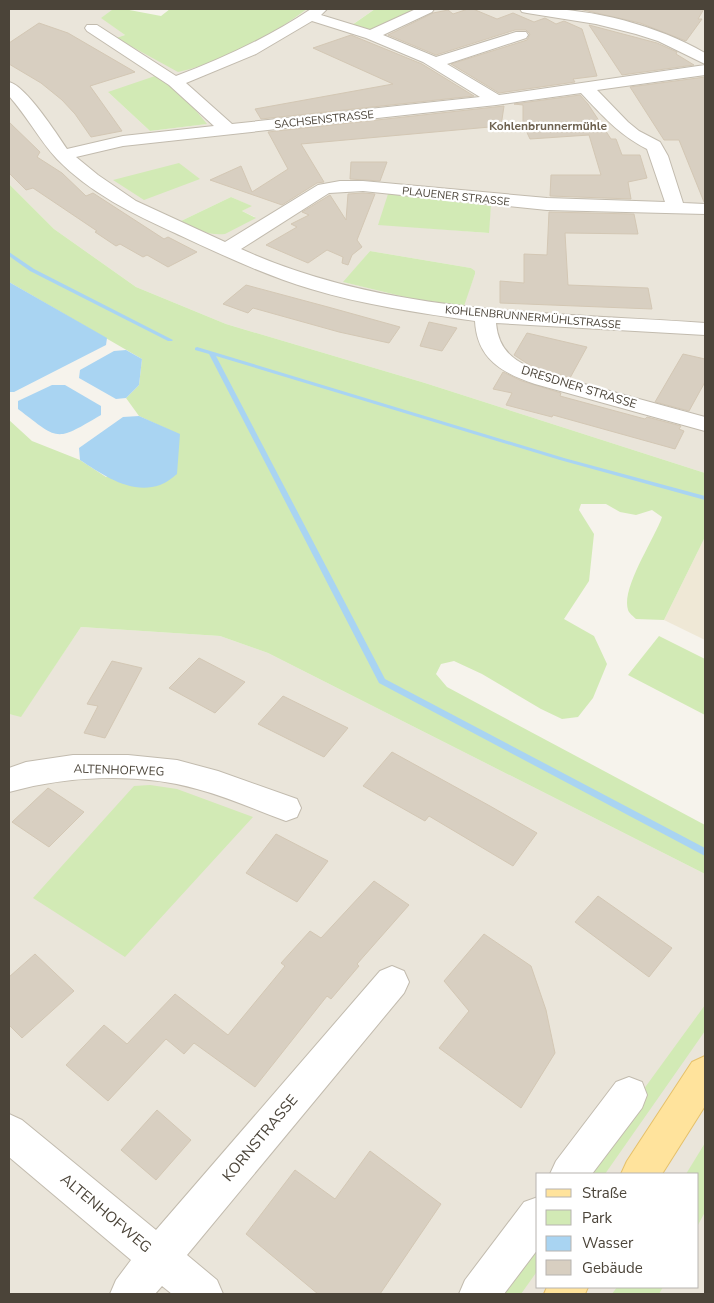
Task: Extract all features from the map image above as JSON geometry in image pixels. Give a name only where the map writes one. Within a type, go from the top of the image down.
[{"type":"main road","points":[[641,1173],[705,1074]]},
{"type":"street","points":[[371,35],[427,9]]},
{"type":"street","points":[[527,9],[599,20],[644,31],[682,46],[705,59]]},
{"type":"street","points":[[175,82],[231,62],[276,39],[315,12],[435,63],[496,100]]},
{"type":"street","points":[[92,28],[175,82],[229,130]]},
{"type":"street","points":[[435,63],[520,35]]},
{"type":"street","name":"SACHSENSTRASSE","points":[[63,155],[122,141],[496,100],[705,70]]},
{"type":"street","name":"KOHLENBRUNNERMÜHLSTRASSE","points":[[9,87],[29,108],[63,155],[92,179],[130,205],[225,250],[318,285],[414,306],[485,316],[705,329]]},
{"type":"street","points":[[586,88],[622,126],[633,135],[654,146],[676,209]]},
{"type":"street","name":"PLAUENER STRASSE","points":[[225,250],[324,189],[340,186],[364,186],[547,204],[705,209]]},
{"type":"street","name":"DRESDNER STRASSE","points":[[485,316],[490,347],[502,360],[520,370],[547,380],[705,424]]},
{"type":"street","name":"ALTENHOFWEG","points":[[9,780],[30,771],[52,768],[100,767],[159,770],[194,776],[286,808]]},
{"type":"street","name":"KORNSTRASSE","points":[[130,1294],[159,1257],[392,982]]},
{"type":"street","points":[[570,1173],[628,1095]]},
{"type":"street","name":"ALTENHOFWEG","points":[[9,1133],[203,1294]]},
{"type":"street","points":[[479,1294],[536,1219]]},
{"type":"shaded area","points":[[9,9],[113,9],[102,18],[125,35],[116,38],[282,27],[307,9],[375,9],[353,24],[404,16],[416,9],[705,9],[705,473],[425,383],[226,324],[136,287],[54,229],[9,184]],"holes":[[[108,92],[206,124],[150,131]],[[231,197],[251,206],[242,211],[255,217],[181,221]],[[491,206],[488,233],[378,224]],[[370,251],[471,268],[475,274],[463,306],[409,298],[344,282]]]},
{"type":"shaded area","points":[[705,537],[705,640],[664,620]]},
{"type":"shaded area","points":[[81,627],[220,636],[268,653],[705,874],[705,1294],[9,1294],[9,714],[21,716]]},
{"type":"green space","points":[[113,9],[124,9],[161,16],[170,9],[307,9],[262,39],[230,55],[178,72],[116,38],[125,35],[101,18]]},
{"type":"green space","points":[[375,9],[416,9],[373,31],[352,25]]},
{"type":"green space","points":[[155,76],[183,97],[207,124],[150,131],[108,92]]},
{"type":"green space","points":[[179,163],[200,179],[144,200],[113,180]]},
{"type":"green space","points":[[9,184],[54,229],[136,287],[226,324],[425,383],[705,473],[705,537],[664,620],[636,619],[628,610],[627,601],[629,589],[639,564],[662,517],[652,510],[636,515],[620,512],[606,504],[581,504],[579,510],[594,534],[589,581],[564,619],[594,636],[607,664],[593,698],[578,717],[562,719],[541,709],[482,674],[454,661],[441,664],[436,674],[447,687],[705,825],[705,874],[268,653],[220,636],[81,627],[21,717],[9,714],[9,420],[32,441],[80,460],[106,477],[180,435],[139,416],[126,398],[139,385],[142,359],[9,282]]},
{"type":"green space","points":[[388,194],[491,206],[489,233],[378,225]]},
{"type":"green space","points":[[231,197],[252,206],[242,211],[256,218],[225,234],[213,234],[202,231],[181,221]]},
{"type":"green space","points":[[370,251],[471,268],[475,271],[475,274],[464,306],[409,298],[343,282]]},
{"type":"green space","points":[[659,636],[705,659],[705,715],[628,675]]},
{"type":"green space","points":[[150,785],[177,789],[253,817],[125,957],[33,898],[134,786]]},
{"type":"green space","points":[[705,1005],[705,1031],[606,1173],[583,1173]]},
{"type":"green space","points":[[705,1143],[705,1212],[699,1223],[699,1173],[687,1173]]},
{"type":"green space","points":[[536,1238],[536,1273],[521,1294],[494,1294]]},
{"type":"green space","points":[[616,1288],[662,1288],[659,1294],[612,1294]]},
{"type":"water","points":[[9,282],[107,338],[106,345],[14,392],[9,392]]},
{"type":"water","points":[[126,350],[142,359],[139,385],[126,398],[116,399],[79,378],[80,370],[114,351]]},
{"type":"water","points":[[52,385],[65,385],[101,406],[101,415],[75,430],[58,434],[42,427],[18,409],[18,401]]},
{"type":"water","points":[[139,416],[180,434],[177,474],[171,479],[162,484],[149,487],[128,485],[98,472],[80,460],[79,448],[123,417]]},
{"type":"building","points":[[473,9],[497,19],[513,13],[534,22],[545,18],[556,24],[564,21],[582,29],[597,76],[573,79],[575,82],[499,93],[451,64],[527,40],[530,34],[526,30],[515,30],[436,55],[388,35],[433,13],[448,10],[453,14]]},
{"type":"building","points":[[579,9],[704,9],[698,19],[702,19],[686,41],[640,23]]},
{"type":"building","points":[[39,23],[68,33],[135,72],[90,86],[122,131],[91,137],[75,114],[62,100],[41,83],[9,64],[9,43]]},
{"type":"building","points":[[589,25],[657,43],[677,52],[676,54],[694,65],[622,75]]},
{"type":"building","points":[[351,35],[422,64],[474,96],[261,119],[255,109],[393,84],[313,48]]},
{"type":"building","points":[[705,77],[704,202],[679,140],[664,140],[630,87]]},
{"type":"building","points":[[580,95],[611,139],[616,139],[622,155],[640,155],[647,178],[628,182],[631,199],[550,196],[551,175],[601,175],[589,135],[530,139],[523,124],[523,105],[514,104]]},
{"type":"building","points":[[504,106],[501,126],[301,144],[324,182],[317,183],[282,205],[210,180],[241,166],[252,192],[288,169],[268,132]]},
{"type":"building","points":[[9,122],[40,152],[37,157],[62,173],[86,196],[93,193],[164,239],[168,237],[197,252],[168,267],[147,255],[143,257],[120,244],[116,246],[33,188],[26,190],[9,173]]},
{"type":"building","points":[[351,162],[387,162],[380,181],[350,179]]},
{"type":"building","points":[[348,194],[375,194],[357,240],[362,247],[352,255],[348,265],[342,263],[343,257],[327,250],[308,263],[266,245],[297,227],[291,224],[309,215],[302,212],[330,195],[346,220]]},
{"type":"building","points":[[549,212],[634,214],[638,234],[565,233],[568,285],[648,288],[652,309],[500,303],[500,281],[524,283],[524,254],[547,255]]},
{"type":"building","points":[[246,285],[400,327],[389,343],[339,332],[253,308],[248,313],[223,304]]},
{"type":"building","points":[[429,322],[457,328],[442,351],[420,346]]},
{"type":"building","points":[[527,333],[587,347],[570,378],[531,366],[514,355]]},
{"type":"building","points":[[683,354],[705,359],[705,382],[689,411],[655,402]]},
{"type":"building","points":[[503,372],[522,381],[561,393],[560,396],[645,419],[647,417],[681,426],[679,429],[684,431],[675,449],[553,415],[552,417],[506,405],[512,393],[493,389]]},
{"type":"building","points":[[199,658],[245,682],[215,713],[169,688]]},
{"type":"building","points":[[112,661],[142,668],[105,738],[84,733],[98,706],[87,704]]},
{"type":"building","points":[[283,696],[348,728],[324,757],[258,724]]},
{"type":"building","points":[[392,752],[537,833],[513,866],[429,816],[425,821],[363,786]]},
{"type":"building","points":[[48,788],[84,812],[49,847],[12,822]]},
{"type":"building","points":[[276,834],[328,861],[297,902],[246,873]]},
{"type":"building","points":[[374,881],[409,905],[357,964],[359,966],[331,999],[327,996],[255,1087],[194,1043],[184,1054],[166,1039],[108,1101],[66,1065],[104,1025],[127,1044],[175,994],[228,1035],[285,966],[281,963],[310,931],[321,938]]},
{"type":"building","points":[[598,896],[672,948],[649,977],[575,922]]},
{"type":"building","points":[[484,934],[531,966],[546,1010],[555,1053],[521,1108],[439,1048],[469,1011],[444,981]]},
{"type":"building","points":[[35,954],[74,991],[22,1038],[9,1025],[9,977]]},
{"type":"building","points":[[157,1110],[191,1140],[156,1180],[121,1150]]},
{"type":"building","points":[[370,1151],[441,1204],[380,1294],[318,1294],[246,1234],[295,1170],[335,1199]]},
{"type":"waterway","points":[[9,254],[32,270],[170,340]]},
{"type":"waterway","points":[[197,349],[211,353]]},
{"type":"waterway","points":[[211,353],[562,459],[705,498]]},
{"type":"waterway","points":[[211,353],[382,681],[705,852]]},
{"type":"district","name":"Kohlenbrunnermühle","points":[[548,126]]}]
